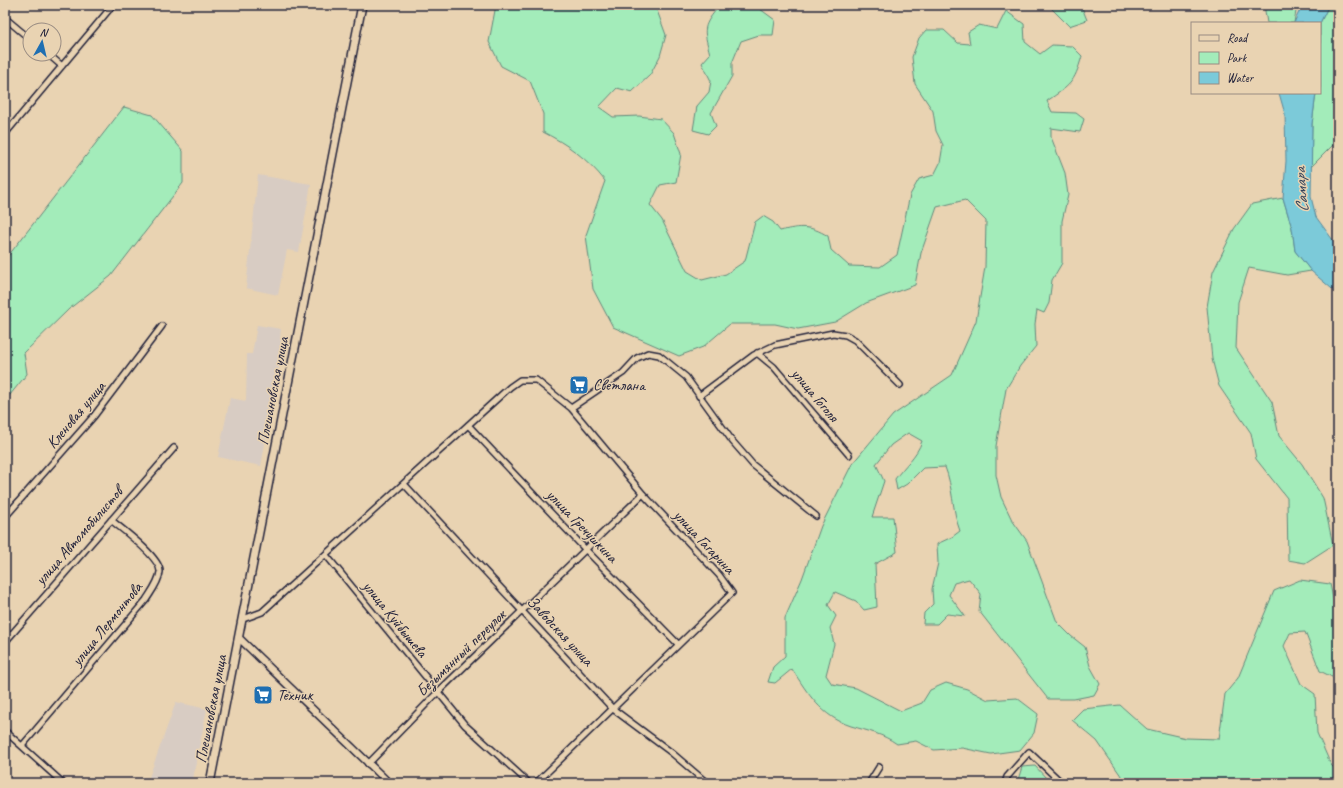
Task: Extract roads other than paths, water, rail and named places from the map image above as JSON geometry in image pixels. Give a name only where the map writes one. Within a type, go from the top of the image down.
[{"type":"main road","name":"Плешановская улица","points":[[210,783],[362,5]]},
{"type":"street","points":[[5,134],[113,5]]},
{"type":"street","points":[[5,18],[22,32]]},
{"type":"street","points":[[57,62],[62,66]]},
{"type":"street","name":"Кленовая улица","points":[[5,516],[94,416],[162,326]]},
{"type":"street","points":[[699,396],[757,353],[775,345],[833,333],[846,335],[856,340],[900,385]]},
{"type":"street","points":[[571,408],[623,373],[637,358],[648,353],[659,355],[686,377],[733,442],[753,465],[816,516]]},
{"type":"street","name":"улица Гоголя","points":[[757,353],[774,367],[849,455]]},
{"type":"street","name":"улица Гагарина","points":[[468,425],[515,384],[528,379],[536,380],[571,408],[643,494],[719,576],[732,593],[536,783]]},
{"type":"street","points":[[243,619],[262,612],[468,425]]},
{"type":"street","name":"улица Гречушкина","points":[[468,425],[586,550],[678,644]]},
{"type":"street","name":"улица Автомобилистов","points":[[5,642],[174,448]]},
{"type":"street","name":"Заводская улица","points":[[404,484],[613,708],[672,753],[707,783]]},
{"type":"street","name":"Безымянный переулок","points":[[368,764],[438,692],[524,611],[643,494]]},
{"type":"street","name":"улица Лермонтова","points":[[22,746],[146,600],[159,578],[160,570],[151,556],[111,520]]},
{"type":"street","name":"улица Куйбышева","points":[[326,555],[465,725],[529,783]]},
{"type":"street","points":[[239,638],[389,783]]},
{"type":"street","points":[[5,731],[63,783]]},
{"type":"street","points":[[1005,783],[1007,777],[1029,752],[1062,783]]},
{"type":"street","points":[[870,783],[879,767]]},
{"type":"water","points":[[1302,5],[1329,5],[1320,22],[1294,22]]},
{"type":"water","name":"Самара","points":[[1279,94],[1316,94],[1312,124],[1311,197],[1316,217],[1338,247],[1338,294],[1311,271],[1295,251],[1292,228],[1283,198],[1286,161],[1285,114]]},
{"type":"place","name":"Светлана","points":[[579,385]]},
{"type":"place","name":"Техник","points":[[263,695]]}]
